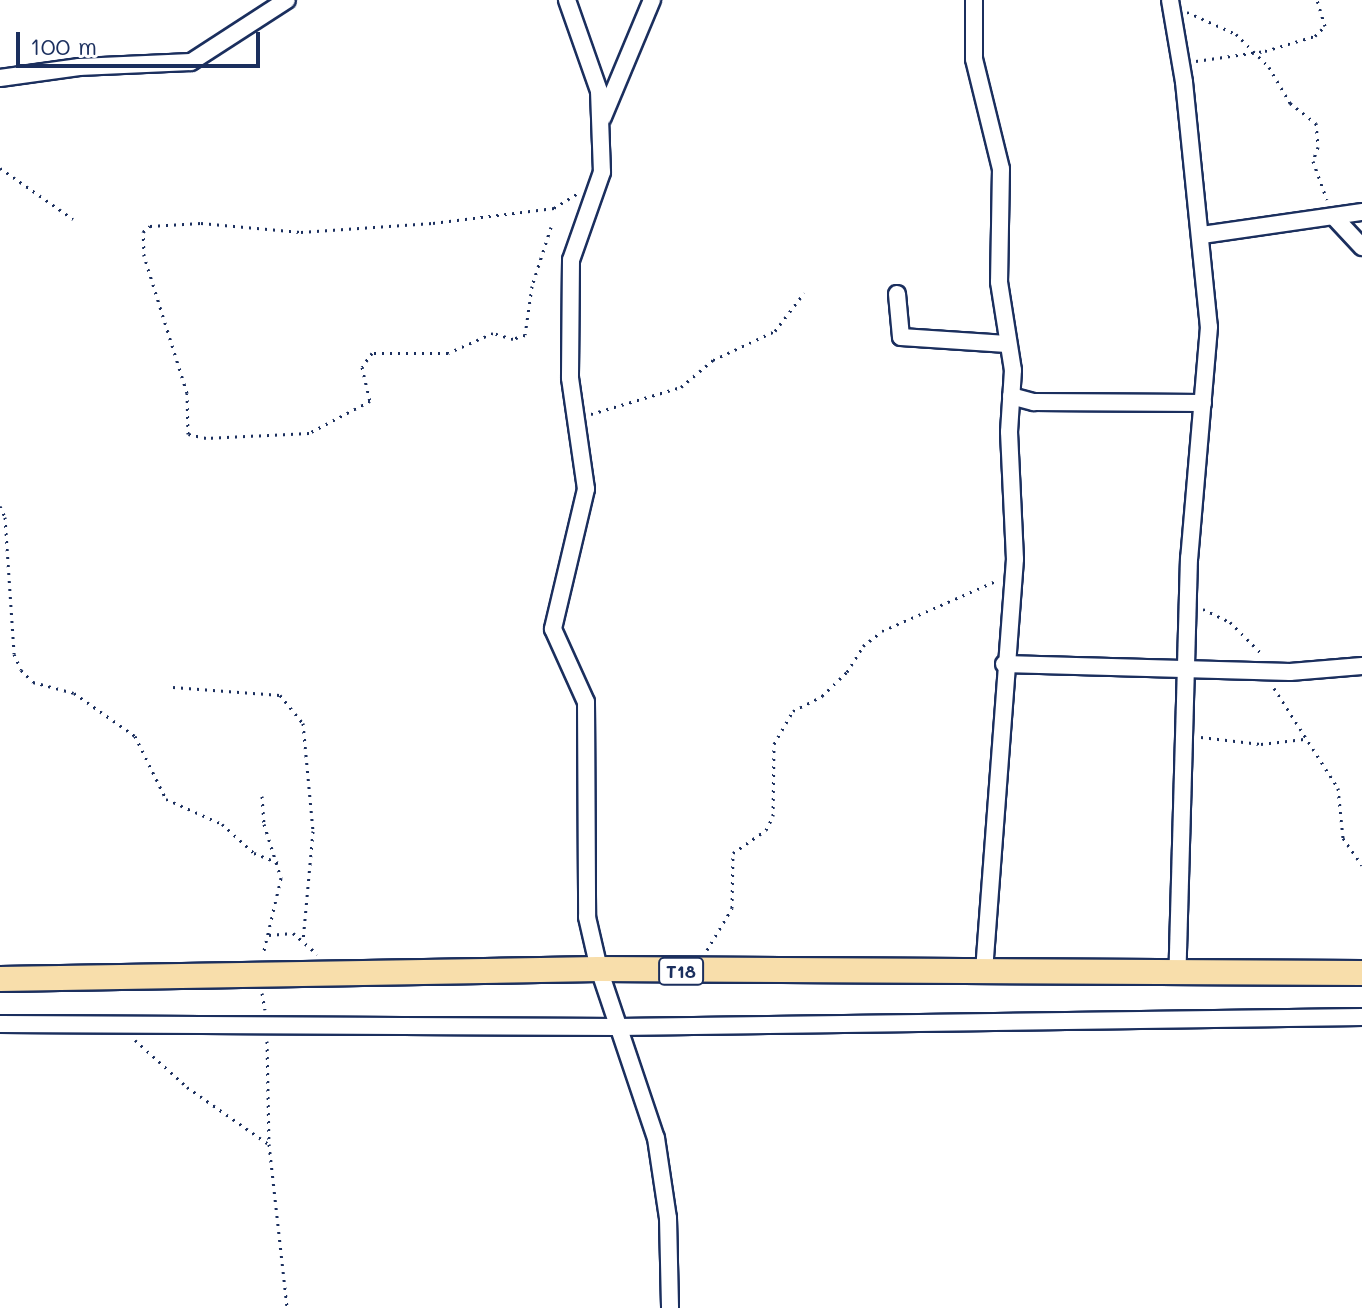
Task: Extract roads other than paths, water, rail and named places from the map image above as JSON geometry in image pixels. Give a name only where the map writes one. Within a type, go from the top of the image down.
[{"type":"highway","name":"T18","points":[[0,979],[340,970],[599,969],[1177,975],[1362,973]]},
{"type":"street","points":[[0,78],[79,67],[191,62],[287,0]]},
{"type":"street","points":[[567,0],[599,91],[602,172],[571,260],[570,378],[585,496],[553,629],[580,681],[590,724],[586,901],[599,969],[663,1172],[670,1308]]},
{"type":"street","points":[[599,126],[652,0]]},
{"type":"street","points":[[974,0],[974,59],[1001,169],[999,282],[1013,370],[1015,559],[1004,664],[984,974]]},
{"type":"street","points":[[1171,3],[1202,235],[1209,327],[1191,518],[1190,608],[1184,667],[1177,975]]},
{"type":"street","points":[[1202,235],[1362,212]]},
{"type":"street","points":[[1335,218],[1362,247]]},
{"type":"street","points":[[897,294],[901,337],[1007,344]]},
{"type":"street","points":[[1011,396],[1034,402],[1203,403]]},
{"type":"street","points":[[1004,664],[1266,670],[1362,666]]},
{"type":"street","points":[[0,1024],[119,1027],[266,1022],[618,1027],[1362,1017]]}]
